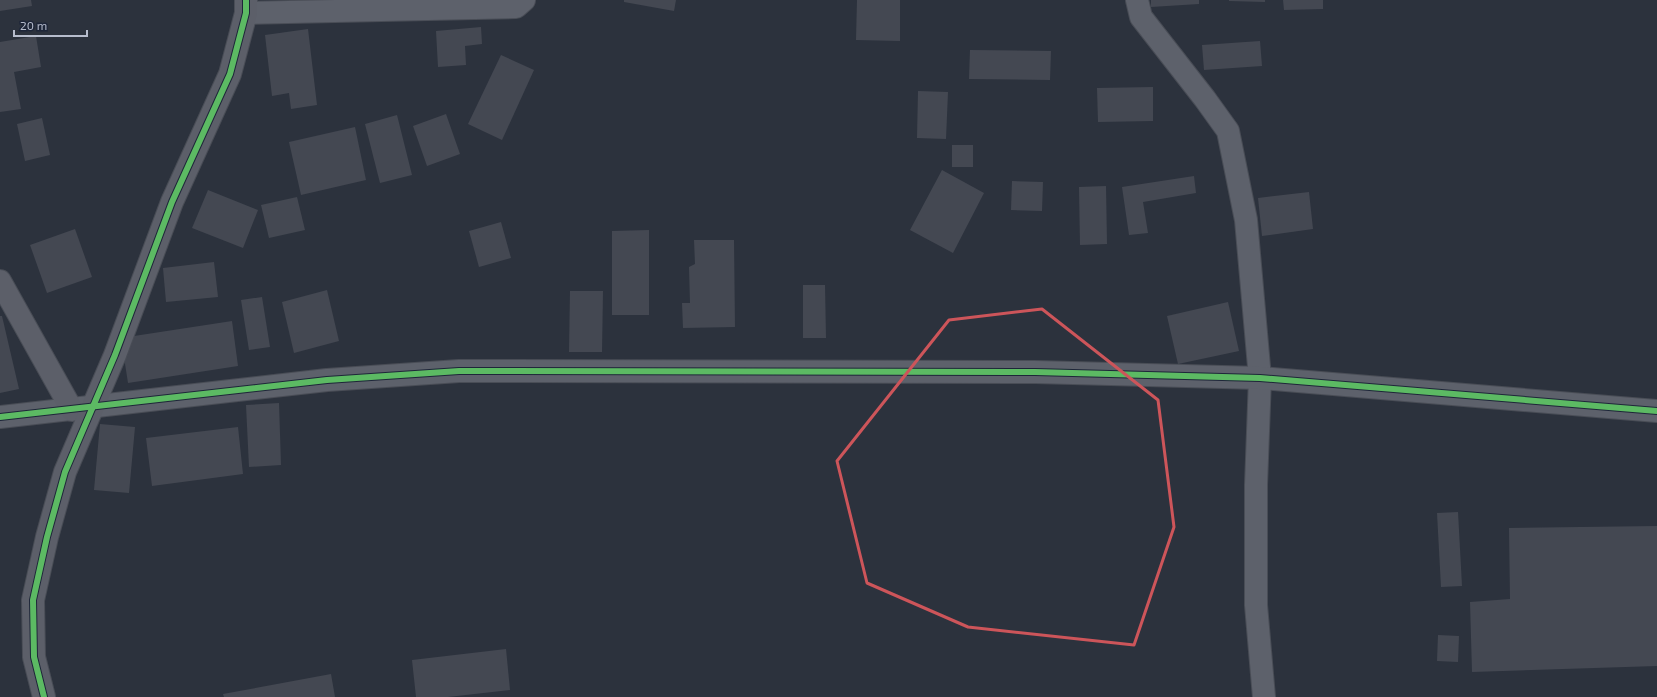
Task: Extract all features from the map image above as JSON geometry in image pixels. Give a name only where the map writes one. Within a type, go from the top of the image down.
[{"type":"street","points":[[44,697],[34,657],[33,600],[47,537],[81,409],[115,355],[172,202],[230,74],[246,6],[516,7],[524,0]]},
{"type":"street","points":[[1137,0],[1141,17],[1228,131],[1246,220],[1260,378],[1256,486],[1256,605],[1264,697]]},
{"type":"street","points":[[0,281],[81,409]]},
{"type":"street","points":[[0,417],[327,380],[459,371],[1035,372],[1260,378],[1657,411]]},
{"type":"highlighted area","points":[[1042,309],[1158,400],[1174,527],[1134,645],[968,627],[867,583],[837,461],[949,320]]},
{"type":"building","points":[[0,0],[31,0],[32,6],[0,11]]},
{"type":"building","points":[[624,0],[676,0],[674,11],[624,2]]},
{"type":"building","points":[[857,0],[900,0],[900,41],[856,40]]},
{"type":"building","points":[[1151,0],[1199,0],[1199,4],[1151,7]]},
{"type":"building","points":[[1265,0],[1265,2],[1229,1]]},
{"type":"building","points":[[1283,0],[1323,0],[1323,9],[1284,10]]},
{"type":"building","points":[[481,27],[482,44],[465,46],[466,65],[438,67],[436,31]]},
{"type":"building","points":[[308,29],[317,105],[291,109],[289,93],[272,96],[265,35]]},
{"type":"building","points":[[36,36],[41,67],[14,72],[21,109],[0,112],[0,42]]},
{"type":"building","points":[[1260,41],[1262,66],[1204,70],[1202,45]]},
{"type":"building","points":[[970,50],[1051,51],[1050,80],[969,79]]},
{"type":"building","points":[[501,55],[534,70],[502,140],[468,124]]},
{"type":"building","points":[[1153,87],[1153,121],[1098,122],[1097,88]]},
{"type":"building","points":[[918,91],[948,92],[946,139],[917,138]]},
{"type":"building","points":[[446,114],[460,154],[427,166],[413,126]]},
{"type":"building","points":[[397,115],[412,175],[380,183],[365,124]]},
{"type":"building","points":[[42,118],[50,155],[25,161],[17,124]]},
{"type":"building","points":[[355,127],[366,180],[301,195],[289,142]]},
{"type":"building","points":[[952,145],[973,145],[973,167],[952,167]]},
{"type":"building","points":[[942,170],[984,193],[953,253],[910,230]]},
{"type":"building","points":[[1194,176],[1196,193],[1143,202],[1148,233],[1129,235],[1122,187]]},
{"type":"building","points":[[1012,181],[1043,182],[1042,211],[1011,210]]},
{"type":"building","points":[[1106,186],[1107,244],[1080,245],[1079,187]]},
{"type":"building","points":[[208,190],[258,210],[243,248],[192,228]]},
{"type":"building","points":[[1309,192],[1313,229],[1262,236],[1258,198]]},
{"type":"building","points":[[297,197],[305,230],[269,238],[261,205]]},
{"type":"building","points":[[501,222],[511,258],[479,267],[469,231]]},
{"type":"building","points":[[75,229],[92,277],[47,293],[30,245]]},
{"type":"building","points":[[649,230],[649,315],[612,315],[612,231]]},
{"type":"building","points":[[694,240],[734,240],[735,327],[683,328],[682,303],[690,303],[689,267],[695,264]]},
{"type":"building","points":[[214,262],[218,297],[166,302],[163,268]]},
{"type":"building","points":[[803,285],[825,285],[826,338],[803,338]]},
{"type":"building","points":[[327,290],[339,341],[294,353],[282,302]]},
{"type":"building","points":[[570,291],[603,291],[602,352],[569,352]]},
{"type":"building","points":[[262,297],[270,347],[249,350],[241,300]]},
{"type":"building","points":[[1228,302],[1239,351],[1178,364],[1167,316]]},
{"type":"building","points":[[0,316],[2,316],[19,389],[0,393]]},
{"type":"building","points":[[232,321],[238,366],[128,383],[121,338]]},
{"type":"building","points":[[279,403],[281,465],[249,467],[246,405]]},
{"type":"building","points":[[100,424],[135,427],[129,493],[94,490]]},
{"type":"building","points":[[238,427],[243,474],[152,486],[146,438]]},
{"type":"building","points":[[1458,512],[1462,586],[1441,587],[1437,513]]},
{"type":"building","points":[[1657,526],[1657,666],[1472,672],[1470,602],[1510,599],[1509,528]]},
{"type":"building","points":[[1438,635],[1459,636],[1458,662],[1437,661]]},
{"type":"building","points":[[506,649],[510,690],[448,697],[416,697],[412,660]]},
{"type":"building","points":[[331,674],[335,697],[224,697],[223,694]]},
{"type":"cycle path","points":[[44,697],[34,657],[33,600],[47,537],[65,472],[115,355],[172,202],[230,74],[246,13],[246,0]]},
{"type":"cycle path","points":[[0,417],[327,380],[459,371],[1035,372],[1260,378],[1657,411]]}]
